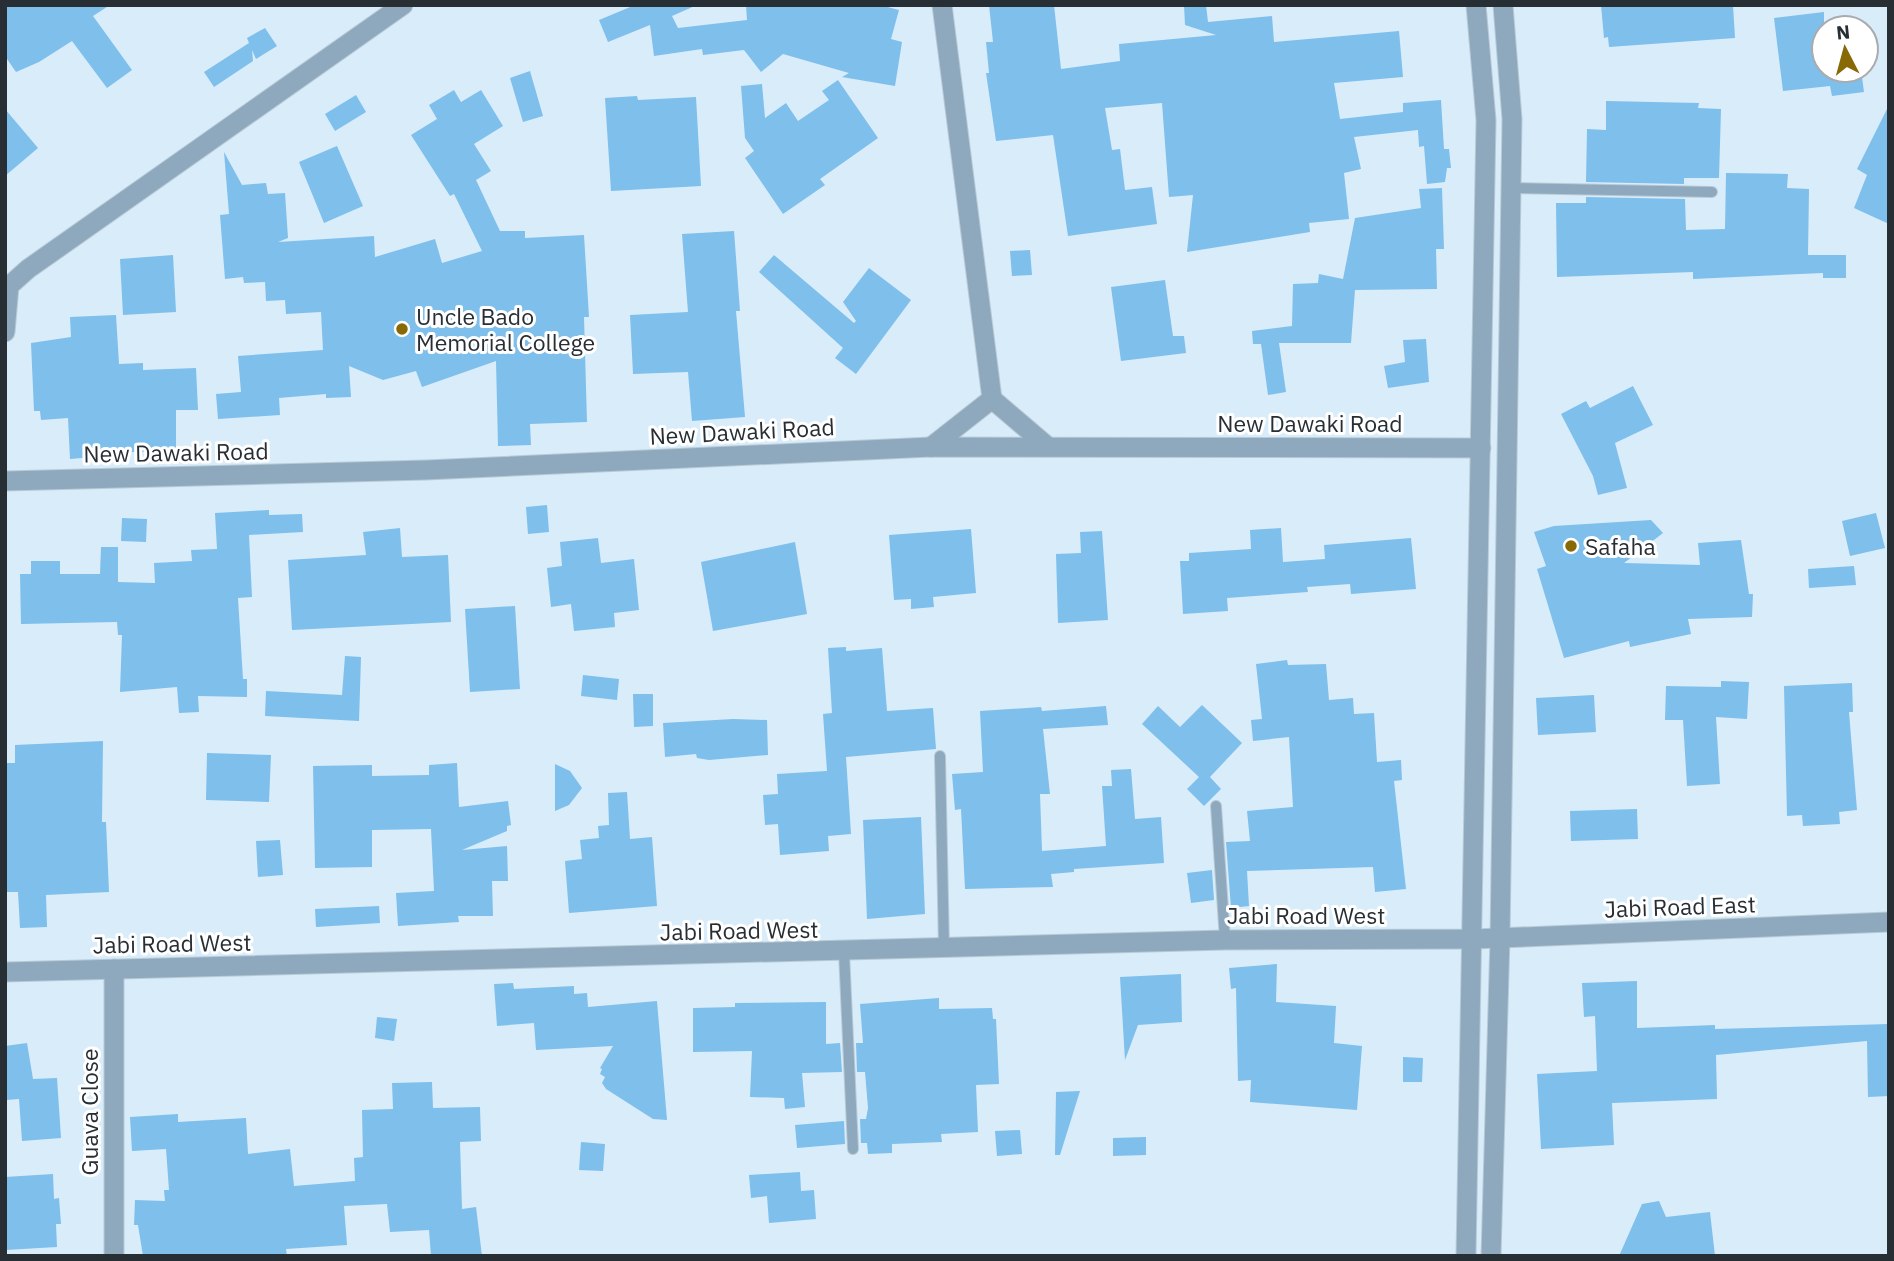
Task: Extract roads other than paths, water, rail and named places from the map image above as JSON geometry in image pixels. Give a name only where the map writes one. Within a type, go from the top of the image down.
[{"type":"street","points":[[5,332],[7,284],[404,5]]},
{"type":"street","points":[[942,5],[992,399],[1047,446]]},
{"type":"street","points":[[1466,1256],[1474,939],[1486,120],[1476,5]]},
{"type":"street","points":[[1492,1256],[1500,938],[1512,119],[1503,5]]},
{"type":"street","points":[[931,447],[992,399]]},
{"type":"street","name":"New Dawaki Road","points":[[6,481],[426,470],[931,447],[1481,448]]},
{"type":"street","points":[[5,470],[6,481]]},
{"type":"street","name":"Jabi Road East","points":[[1474,939],[1889,922]]},
{"type":"street","name":"Jabi Road West","points":[[5,972],[1225,940],[1474,939]]},
{"type":"street","name":"Guava Close","points":[[114,969],[114,1256]]},
{"type":"lane","points":[[1511,188],[1712,192]]},
{"type":"lane","points":[[940,756],[944,948]]},
{"type":"lane","points":[[1216,807],[1225,940]]},
{"type":"lane","points":[[844,951],[853,1149]]},
{"type":"place","name":"Uncle Bado Memorial College","points":[[402,329]]},
{"type":"place","name":"Safaha","points":[[1571,546]]}]
